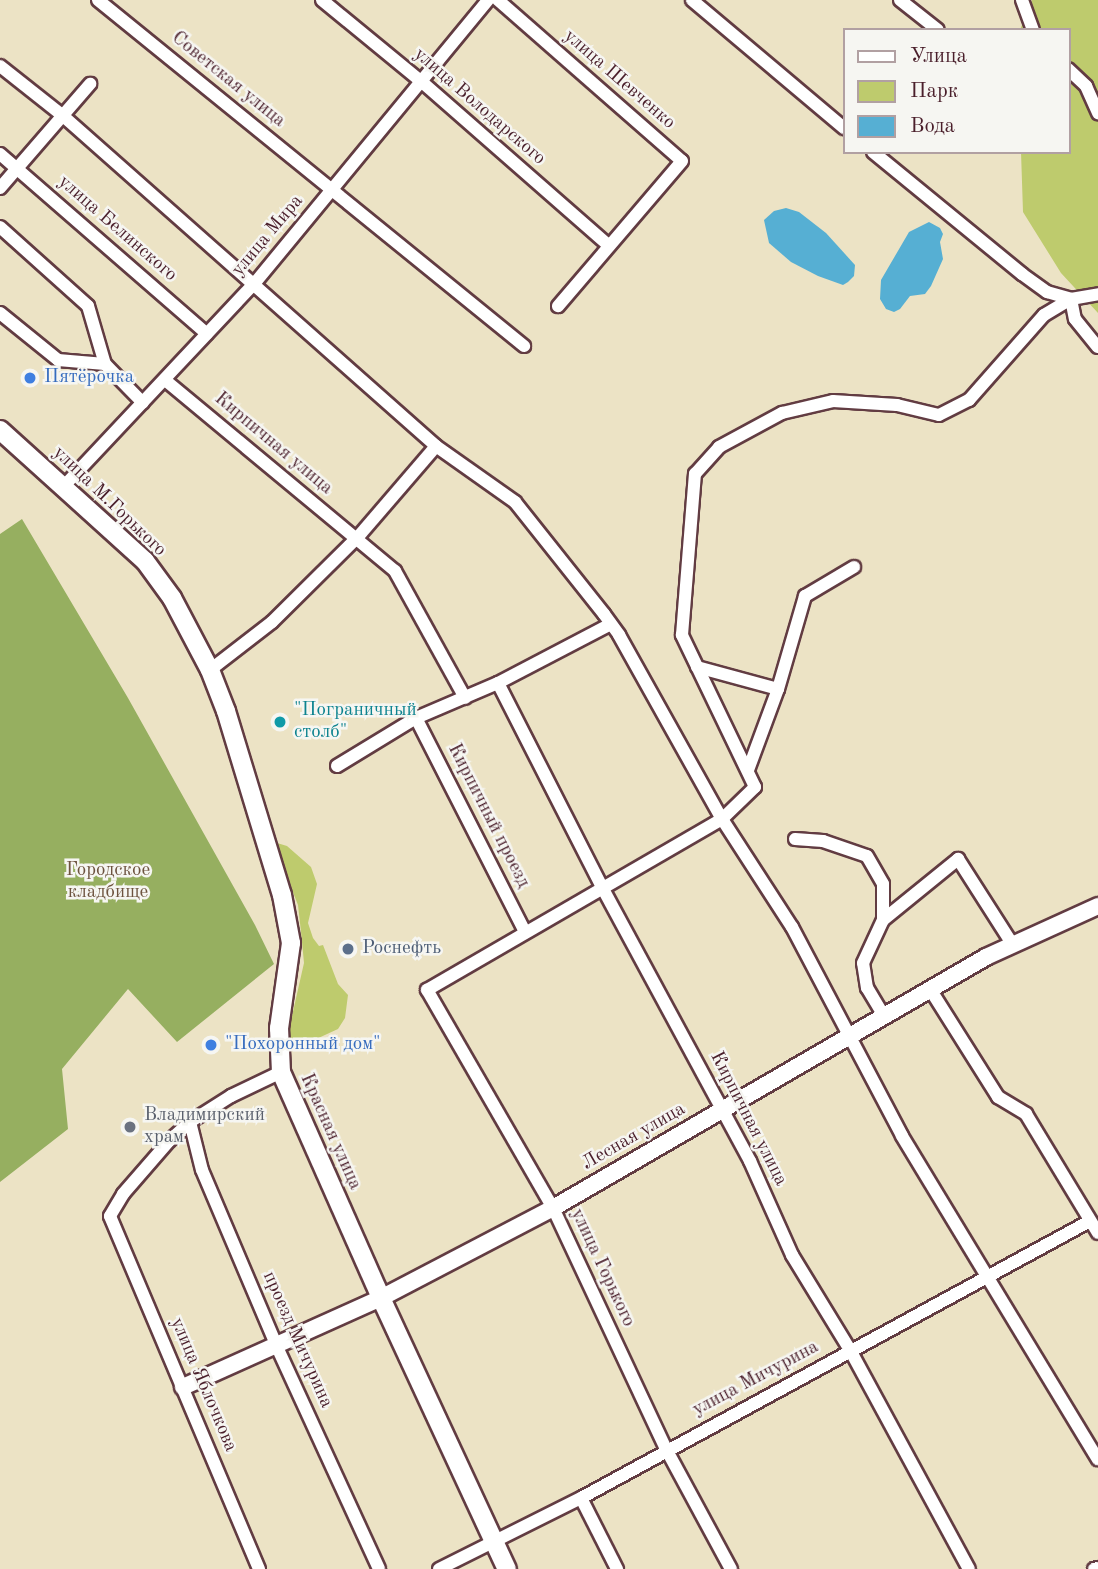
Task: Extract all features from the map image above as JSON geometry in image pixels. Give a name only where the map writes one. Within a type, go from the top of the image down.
[{"type":"main road","name":"улица М.Горького","points":[[0,430],[145,561],[180,613]]},
{"type":"main road","name":"Красная улица","points":[[180,613],[210,670],[226,711],[282,894],[291,943],[279,1028],[281,1072],[381,1298],[507,1569]]},
{"type":"street","name":"Советская улица","points":[[98,0],[524,346]]},
{"type":"street","points":[[113,11],[122,0]]},
{"type":"street","name":"улица Володарского","points":[[322,0],[422,82],[608,245]]},
{"type":"street","name":"улица Мира","points":[[64,486],[254,284],[488,0]]},
{"type":"street","name":"улица Шевченко","points":[[498,0],[682,161],[608,245]]},
{"type":"street","points":[[692,0],[842,126]]},
{"type":"street","points":[[900,0],[935,28]]},
{"type":"street","points":[[1022,0],[1033,28]]},
{"type":"street","points":[[0,66],[62,115],[436,446],[515,502],[611,624],[722,819],[792,928],[847,1037],[902,1136],[1098,1459]]},
{"type":"street","points":[[1070,71],[1086,86],[1098,113]]},
{"type":"street","points":[[0,188],[19,170],[90,83]]},
{"type":"street","points":[[875,154],[1022,274],[1047,292],[1071,299]]},
{"type":"street","name":"улица Белинского","points":[[0,155],[207,334]]},
{"type":"street","points":[[0,228],[88,306],[105,364],[143,402]]},
{"type":"street","points":[[558,306],[608,245]]},
{"type":"street","points":[[526,932],[722,819],[755,787],[682,635],[695,474],[719,447],[782,414],[833,401],[897,405],[939,415],[969,400],[1044,315],[1071,299],[1098,294]]},
{"type":"street","points":[[1071,299],[1075,319],[1098,347]]},
{"type":"street","points":[[0,313],[58,360],[105,364]]},
{"type":"street","name":"Кирпичная улица","points":[[165,380],[395,571],[465,698]]},
{"type":"street","points":[[210,670],[272,622],[357,538],[436,446]]},
{"type":"street","points":[[748,770],[778,689],[805,596],[854,567]]},
{"type":"street","points":[[337,766],[416,718],[498,683],[611,624]]},
{"type":"street","points":[[697,667],[778,689]]},
{"type":"street","name":"Кирпичная улица","points":[[498,683],[603,889],[723,1110],[792,1255],[850,1350],[970,1569]]},
{"type":"street","name":"Кирпичный проезд","points":[[416,718],[526,932]]},
{"type":"street","points":[[795,839],[823,841],[867,856],[883,884],[883,920],[863,963],[867,988],[884,1016]]},
{"type":"street","points":[[883,920],[958,859],[1013,945]]},
{"type":"street","name":"Лесная улица","points":[[183,1387],[381,1298],[553,1208],[930,989],[1013,945],[1098,906]]},
{"type":"street","name":"улица Горького","points":[[526,932],[427,990],[553,1208],[666,1449],[730,1569]]},
{"type":"street","points":[[930,989],[998,1097],[1027,1114],[1098,1233]]},
{"type":"street","points":[[190,1122],[231,1096],[281,1072]]},
{"type":"street","name":"улица Яблочкова","points":[[190,1122],[169,1141],[123,1194],[110,1216],[259,1569]]},
{"type":"street","name":"проезд Мичурина","points":[[190,1122],[202,1170],[277,1347],[379,1569]]},
{"type":"street","name":"улица Мичурина","points":[[439,1569],[496,1543],[1090,1221]]},
{"type":"street","points":[[581,1497],[617,1569]]},
{"type":"green space","points":[[1032,0],[1098,0],[1098,313],[1061,273],[1023,212],[1021,154],[1070,154],[1070,28],[1021,28]]},
{"type":"green space","name":"Городское кладбище","points":[[22,519],[128,698],[255,925],[274,964],[177,1042],[128,989],[62,1069],[68,1129],[0,1182],[0,534]]},
{"type":"green space","points":[[277,843],[287,846],[311,867],[317,884],[308,923],[313,938],[319,946],[323,945],[338,984],[348,995],[345,1018],[338,1029],[301,1046],[287,1038],[304,963],[298,905],[275,847]]},
{"type":"water","points":[[786,208],[799,212],[826,233],[855,265],[854,276],[848,282],[843,285],[818,276],[791,262],[769,243],[764,220],[774,211]]},
{"type":"water","points":[[929,222],[940,228],[943,234],[940,242],[943,259],[931,286],[925,294],[910,296],[900,309],[894,312],[886,309],[880,299],[881,280],[909,232]]},
{"type":"place","name":"Пятёрочка","points":[[30,378]]},
{"type":"place","name":"\"Пограничный столб\"","points":[[280,722]]},
{"type":"place","name":"Роснефть","points":[[348,949]]},
{"type":"place","name":"\"Похоронный дом\"","points":[[211,1045]]},
{"type":"place","name":"Владимирский храм","points":[[130,1127]]}]
